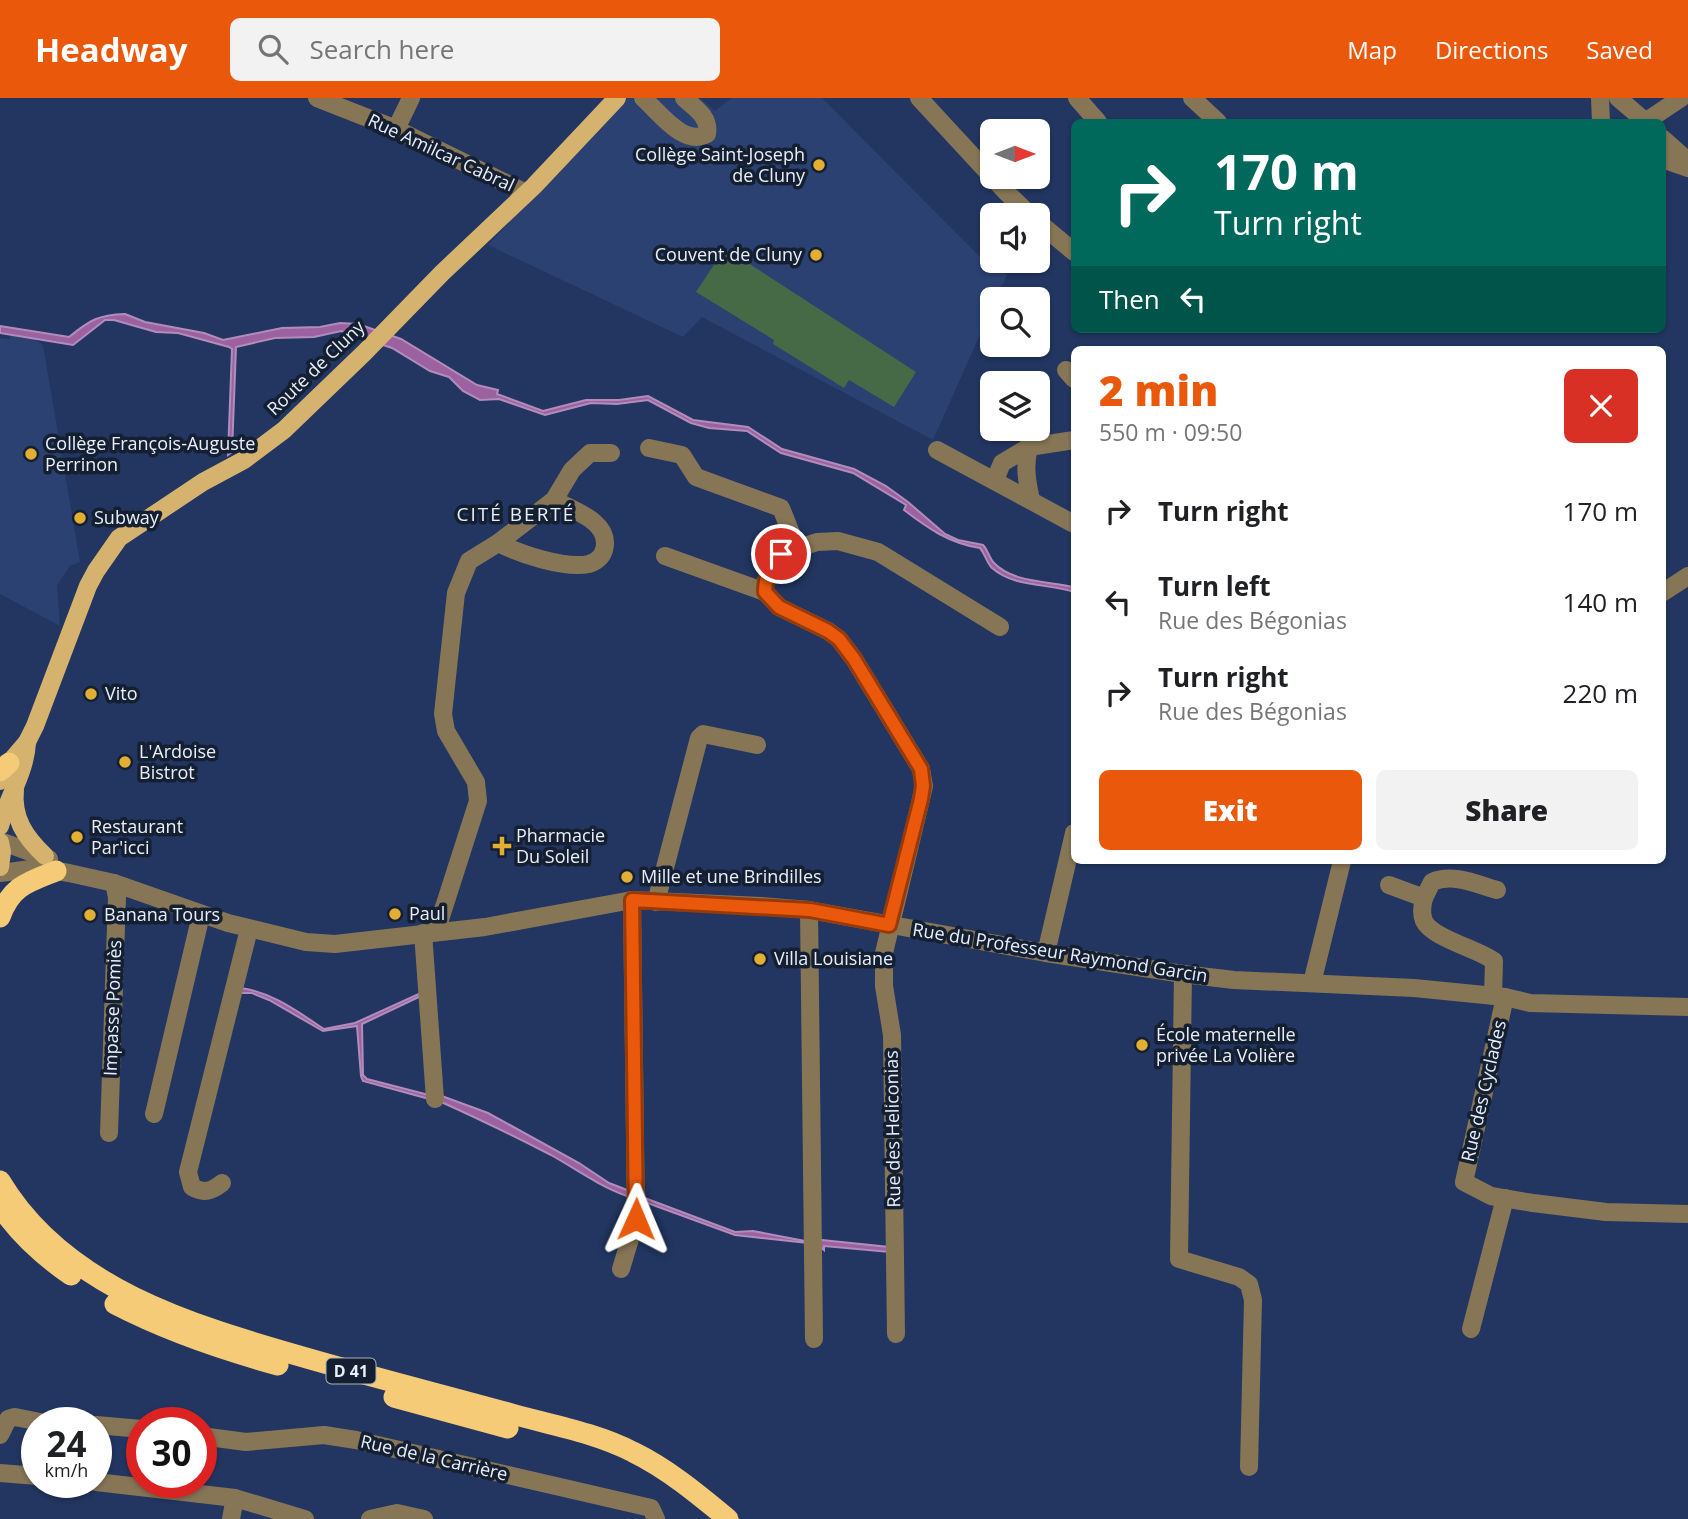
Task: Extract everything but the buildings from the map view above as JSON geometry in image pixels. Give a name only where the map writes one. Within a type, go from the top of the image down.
[{"type":"highway","points":[[0,916],[6,901],[16,889],[57,866]]},
{"type":"highway","points":[[0,1170],[4,1203]]},
{"type":"highway","name":"D 41","points":[[4,1203],[49,1260],[85,1285],[143,1318],[234,1353],[620,1460],[654,1478],[705,1519]]},
{"type":"highway","name":"D 41","points":[[4,1203],[82,1267],[117,1290],[175,1317],[353,1372],[589,1435],[633,1452],[672,1475],[728,1519]]},
{"type":"main road","name":"Route de Cluny","points":[[0,826],[5,805],[6,774],[27,742],[88,586],[119,538],[193,488],[244,460],[284,430],[526,193],[617,98]]},
{"type":"main road","points":[[6,774],[20,827],[30,842],[57,866]]},
{"type":"main road","points":[[0,842],[0,867]]},
{"type":"street","name":"Rue Amilcar Cabral","points":[[317,98],[396,129],[526,193]]},
{"type":"street","points":[[396,129],[411,98]]},
{"type":"street","points":[[643,98],[682,134],[700,138],[707,134],[706,118],[684,98]]},
{"type":"street","points":[[919,98],[1018,203]]},
{"type":"street","points":[[1077,98],[1095,119]]},
{"type":"street","points":[[1192,98],[1214,119]]},
{"type":"street","points":[[1600,98],[1601,119]]},
{"type":"street","points":[[1618,98],[1642,119]]},
{"type":"street","points":[[1650,119],[1681,98]]},
{"type":"street","points":[[1666,142],[1688,162]]},
{"type":"street","points":[[1666,160],[1688,168]]},
{"type":"street","points":[[1050,232],[1071,250]]},
{"type":"street","points":[[995,481],[1002,463],[1029,447],[1071,440]]},
{"type":"street","points":[[1029,447],[1026,477],[1031,500]]},
{"type":"street","points":[[649,448],[682,455],[696,477],[781,509],[797,548]]},
{"type":"street","points":[[937,450],[1071,522]]},
{"type":"street","points":[[435,1099],[429,932],[478,801],[476,782],[446,731],[443,714],[456,593],[469,561],[498,543],[554,500],[572,470],[590,453],[611,453]]},
{"type":"street","points":[[498,543],[513,551],[558,563],[581,564],[597,560],[603,553],[605,544],[605,535],[599,526],[554,500]]},
{"type":"street","points":[[765,592],[765,583],[774,560],[781,554],[817,542],[838,541],[878,552],[1000,627]]},
{"type":"street","name":"Rue des Heliconias","points":[[665,556],[765,592],[779,607],[839,639],[921,769],[921,799],[884,953],[884,986],[892,1035],[896,1334]]},
{"type":"street","points":[[1666,590],[1688,576]]},
{"type":"street","points":[[656,902],[699,738],[703,734],[757,745]]},
{"type":"street","name":"Rue du Professeur Raymond Garcin","points":[[0,842],[57,866],[114,883],[198,927],[249,929],[306,942],[335,944],[550,917],[632,900],[810,910],[1046,953],[1234,980],[1414,988],[1530,1003],[1688,1007]]},
{"type":"street","points":[[1046,953],[1071,846]]},
{"type":"street","points":[[1312,983],[1341,864]]},
{"type":"street","name":"Rue du Professeur Raymond Garcin","points":[[0,873],[57,866]]},
{"type":"street","points":[[1497,890],[1447,878],[1432,882],[1424,898],[1422,910],[1425,922],[1434,931],[1494,961],[1499,997]]},
{"type":"street","name":"Impasse Pomiès","points":[[109,1133],[117,897],[114,883]]},
{"type":"street","points":[[1389,885],[1424,898]]},
{"type":"street","points":[[621,1269],[636,1219],[632,900]]},
{"type":"street","points":[[810,910],[814,1339]]},
{"type":"street","points":[[154,1115],[198,927]]},
{"type":"street","points":[[222,1183],[206,1192],[199,1191],[192,1187],[188,1172],[249,929]]},
{"type":"street","points":[[1183,974],[1178,1259],[1238,1277],[1249,1284],[1253,1300],[1249,1467]]},
{"type":"street","name":"Rue des Cyclades","points":[[1499,997],[1464,1182],[1491,1196],[1606,1212],[1688,1214]]},
{"type":"street","points":[[1471,1329],[1505,1198]]},
{"type":"street","points":[[4,1427],[15,1417],[21,1418]]},
{"type":"street","name":"Rue de la Carrière","points":[[217,1438],[246,1442],[324,1435],[356,1440],[652,1508],[656,1519]]},
{"type":"street","points":[[0,1473],[21,1475]]},
{"type":"street","points":[[112,1484],[235,1498],[305,1519]]},
{"type":"street","points":[[231,1519],[235,1498]]},
{"type":"street","points":[[370,1519],[397,1513],[424,1519]]},
{"type":"shaded area","points":[[627,98],[700,98],[715,111],[732,98],[822,98],[980,256],[980,273],[1007,275],[1002,287],[980,287],[980,335],[933,440],[702,317],[683,337],[488,245]]},
{"type":"shaded area","points":[[125,314],[145,322],[204,333],[223,340],[282,328],[358,324],[401,339],[477,385],[498,390],[497,394],[543,411],[586,400],[619,400],[648,396],[693,420],[748,427],[782,449],[854,469],[886,486],[945,534],[958,540],[983,545],[992,561],[1002,570],[1021,578],[1071,587],[1071,591],[1021,582],[1001,574],[990,566],[980,548],[959,543],[931,529],[904,510],[906,505],[853,473],[781,453],[747,431],[709,428],[691,423],[648,400],[617,404],[591,403],[545,415],[499,399],[480,400],[463,391],[449,377],[430,371],[392,348],[341,331],[314,337],[275,338],[236,347],[232,452],[228,455],[232,349],[229,347],[114,320],[105,320],[73,345],[0,333],[0,326],[69,337],[83,326],[108,316]]},
{"type":"shaded area","name":"Collège François-Auguste Perrinon","points":[[20,330],[43,345],[80,562],[70,566],[57,585],[60,626],[0,594],[0,338],[10,339],[10,332]]},
{"type":"shaded area","points":[[240,988],[274,998],[324,1029],[355,1023],[423,992],[423,995],[362,1024],[363,1075],[367,1079],[429,1095],[429,1099],[363,1081],[357,1026],[323,1031],[269,1000],[252,993],[239,993]]},
{"type":"shaded area","points":[[439,1095],[488,1113],[579,1163],[609,1183],[627,1190],[627,1196],[551,1155],[439,1101]]},
{"type":"shaded area","points":[[642,1197],[735,1232],[753,1231],[805,1241],[822,1240],[889,1247],[889,1252],[824,1246],[824,1250],[817,1244],[735,1235],[642,1201]]},
{"type":"green space","points":[[725,248],[916,372],[894,407],[849,380],[844,388],[773,344],[774,340],[696,292]]},
{"type":"place","name":"Collège Saint-Joseph de Cluny","points":[[819,165]]},
{"type":"place","name":"Couvent de Cluny","points":[[816,255]]},
{"type":"place","name":"Collège François-Auguste Perrinon","points":[[31,454]]},
{"type":"place","name":"Subway","points":[[80,518]]},
{"type":"place","name":"Vito","points":[[91,694]]},
{"type":"place","name":"L'Ardoise Bistrot","points":[[125,762]]},
{"type":"place","name":"Restaurant Par'icci","points":[[77,837]]},
{"type":"place","name":"Pharmacie Du Soleil","points":[[502,846]]},
{"type":"place","name":"Mille et une Brindilles","points":[[627,877]]},
{"type":"place","name":"Paul","points":[[395,914]]},
{"type":"place","name":"Banana Tours","points":[[90,915]]},
{"type":"place","name":"Villa Louisiane","points":[[760,959]]},
{"type":"place","name":"École maternelle privée La Volière","points":[[1142,1045]]},
{"type":"district","name":"CITÉ BERTÉ","points":[[516,514]]},
{"type":"route","points":[[636,1219],[632,900],[810,910],[889,925],[921,799],[921,769],[839,639],[779,607],[765,592],[765,583],[774,560],[781,554]]}]
